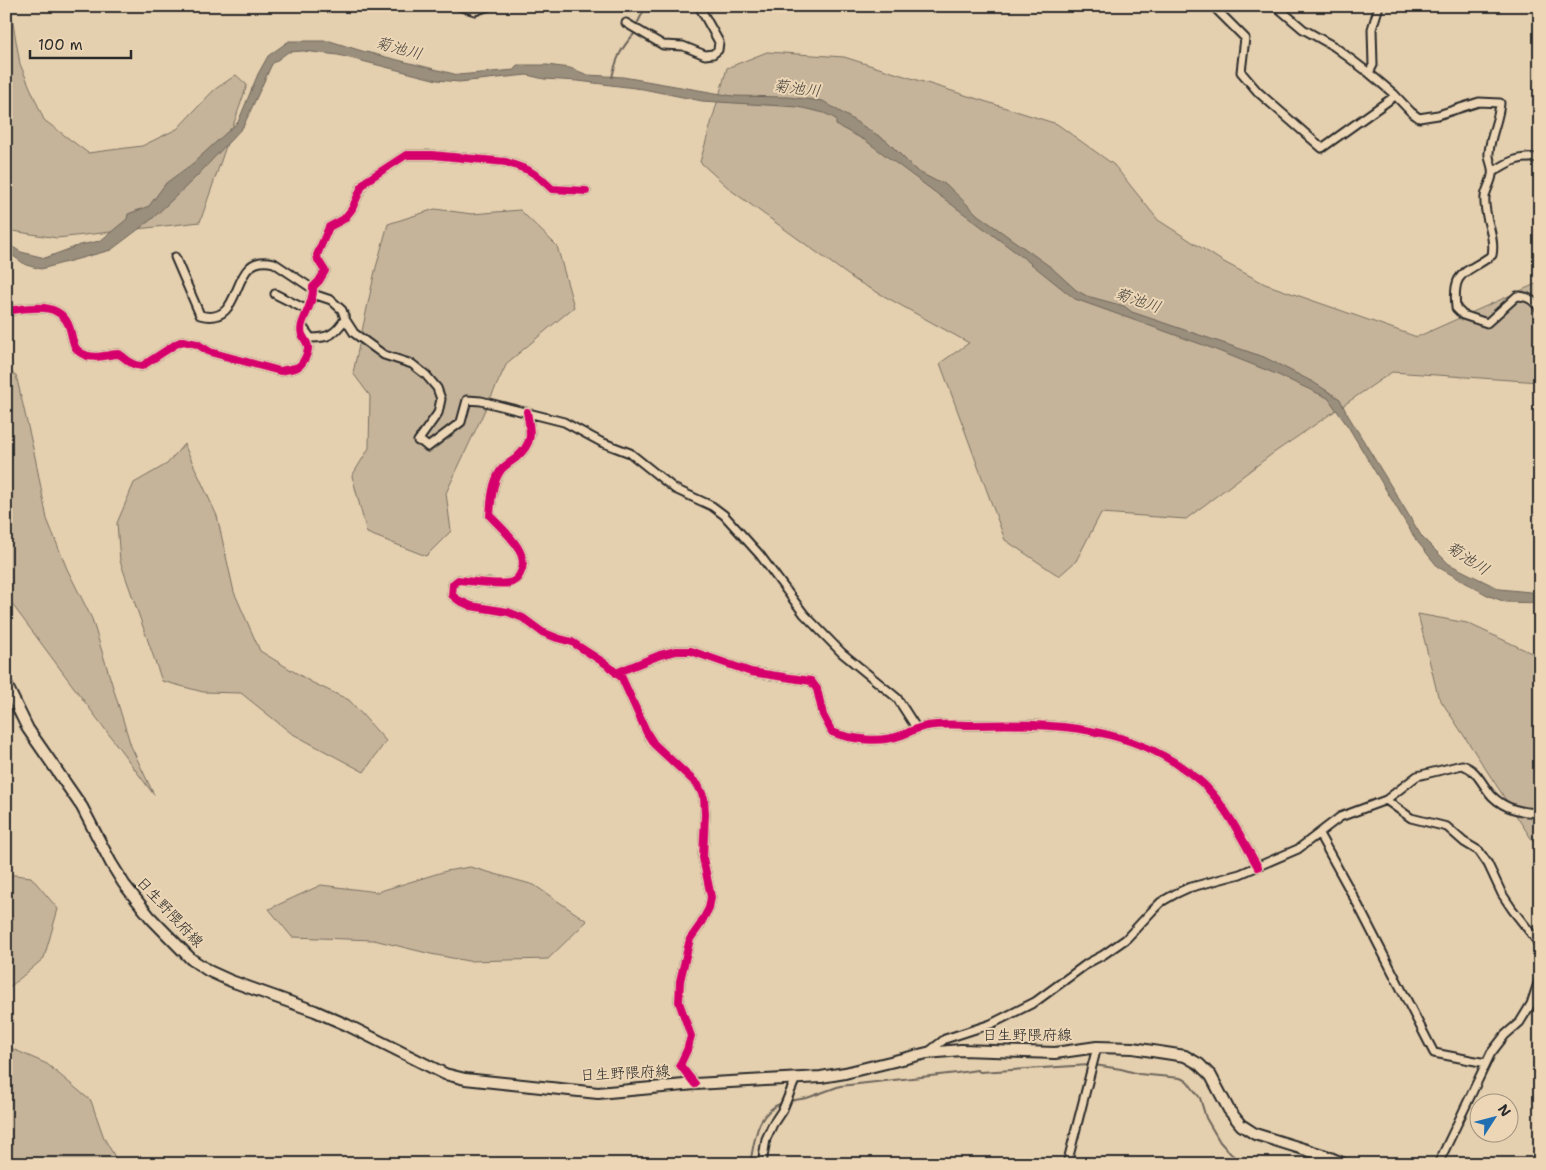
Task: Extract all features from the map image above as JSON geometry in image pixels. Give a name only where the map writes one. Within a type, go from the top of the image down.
[{"type":"main road","name":"日生野隈府線","points":[[6,684],[28,729],[82,806],[124,884],[172,942],[191,959],[209,971],[231,981],[315,1011],[347,1025],[445,1074],[465,1078],[598,1093],[695,1084],[821,1077],[927,1053],[978,1050],[1055,1053],[1097,1047],[1133,1048],[1185,1056],[1199,1064],[1211,1076],[1229,1110],[1242,1125],[1256,1134],[1326,1156],[1344,1164]]},
{"type":"street","points":[[460,6],[475,10],[489,6]]},
{"type":"street","points":[[626,22],[663,45],[683,46],[705,55],[713,54],[718,50],[719,42],[699,6]]},
{"type":"street","points":[[1213,6],[1245,38],[1241,72],[1258,92],[1322,148],[1395,96]]},
{"type":"street","points":[[1276,6],[1303,29],[1335,47],[1369,73],[1419,118],[1438,115],[1480,102],[1500,103],[1499,117],[1488,155],[1493,172],[1484,199],[1494,247],[1492,255],[1461,275],[1456,284],[1456,308],[1463,315],[1487,323],[1517,296],[1525,296],[1534,301],[1540,309]]},
{"type":"street","points":[[1369,73],[1372,65],[1372,29],[1379,6]]},
{"type":"street","points":[[6,311],[45,307],[56,311],[64,318],[70,328],[73,343],[81,353],[90,357],[107,357],[111,354],[119,354],[136,366],[142,366],[176,344],[190,341],[210,352],[280,371],[302,364],[309,351],[309,346],[302,335],[302,326],[313,291],[325,271],[317,255],[329,228],[344,220],[352,209],[366,180],[406,155],[432,155],[506,162],[528,170],[552,189],[586,192]]},
{"type":"street","points":[[1493,172],[1509,161],[1523,157],[1540,158]]},
{"type":"street","points":[[175,257],[200,315],[208,318],[218,316],[230,308],[240,281],[246,271],[252,266],[267,262],[274,264],[313,291],[331,300],[342,310],[344,319],[354,333],[384,356],[412,364],[426,375],[437,388],[441,399],[438,413],[418,441],[428,447],[461,422],[467,400],[481,401],[564,422],[601,442],[630,453],[675,489],[712,506],[724,515],[760,555],[804,614],[842,653],[897,698],[917,729]]},
{"type":"street","points":[[275,294],[308,310]]},
{"type":"street","points":[[302,326],[311,338],[319,338],[334,333],[344,319]]},
{"type":"street","points":[[527,412],[531,435],[524,450],[502,469],[497,478],[490,509],[490,516],[521,552],[524,560],[522,570],[518,578],[509,583],[458,580],[453,584],[452,595],[471,606],[508,612],[523,618],[542,632],[572,642],[616,673],[622,678],[654,744],[698,785],[704,798],[703,858],[711,897],[709,908],[690,939],[680,981],[679,1002],[691,1036],[680,1065],[695,1084]]},
{"type":"street","points":[[616,673],[660,655],[676,651],[691,651],[751,672],[811,681],[817,689],[823,715],[832,732],[844,737],[887,738],[927,726],[1034,725],[1080,728],[1129,740],[1165,756],[1188,771],[1209,790],[1225,812],[1258,867]]},
{"type":"street","points":[[927,1053],[945,1039],[991,1024],[1035,1002],[1088,963],[1126,939],[1161,902],[1175,894],[1188,888],[1240,874],[1298,849],[1340,817],[1386,800],[1417,776],[1462,765],[1473,771],[1492,796],[1501,803],[1524,812],[1540,812]]},
{"type":"street","points":[[1386,800],[1411,818],[1447,827],[1464,842],[1479,851],[1488,864],[1502,894],[1538,941],[1540,952]]},
{"type":"street","points":[[1319,834],[1434,1053],[1486,1063]]},
{"type":"street","points":[[1438,1164],[1491,1052],[1505,1035],[1520,1022],[1531,1004],[1540,977]]},
{"type":"street","points":[[1067,1164],[1097,1047]]},
{"type":"street","points":[[762,1164],[766,1139],[796,1078]]},
{"type":"shaded area","points":[[6,6],[10,6],[20,64],[44,120],[88,153],[142,146],[177,129],[214,90],[236,75],[247,85],[200,222],[57,238],[6,230]]},
{"type":"shaded area","points":[[289,41],[330,41],[458,75],[514,70],[517,65],[547,65],[570,68],[588,75],[623,77],[733,96],[788,97],[823,101],[887,141],[917,171],[946,184],[978,215],[1052,268],[1076,290],[1087,296],[1124,306],[1132,312],[1264,357],[1313,382],[1340,399],[1422,537],[1449,564],[1500,589],[1540,593],[1540,603],[1506,602],[1489,596],[1438,567],[1416,540],[1349,428],[1328,398],[1276,374],[1206,346],[1075,299],[1025,259],[866,141],[836,125],[836,119],[824,113],[798,107],[702,101],[643,89],[544,79],[527,75],[459,82],[437,80],[338,55],[303,51],[288,52],[272,64],[243,127],[195,178],[152,219],[111,250],[41,269],[26,265],[6,251],[6,243],[21,252],[45,258],[80,245],[100,241],[127,219],[128,214],[149,206],[166,183],[192,164],[238,122],[258,74],[268,56]]},
{"type":"shaded area","points":[[767,52],[844,57],[1057,124],[1114,165],[1158,220],[1222,261],[1265,284],[1417,337],[1540,282],[1540,382],[1392,372],[1272,454],[1186,519],[1101,513],[1076,561],[1059,576],[1005,540],[940,363],[969,343],[855,280],[732,191],[700,162],[727,68]]},
{"type":"shaded area","points":[[435,209],[472,214],[520,210],[557,246],[574,307],[507,363],[446,493],[451,531],[426,556],[367,533],[352,476],[369,448],[370,396],[353,373],[375,271],[388,224]]},
{"type":"shaded area","points":[[6,371],[16,375],[47,519],[67,569],[92,619],[131,746],[154,795],[6,596]]},
{"type":"shaded area","points":[[184,444],[217,516],[234,592],[260,651],[311,682],[349,700],[386,741],[364,772],[291,733],[241,693],[203,692],[162,681],[120,561],[117,523],[134,483],[167,464]]},
{"type":"shaded area","points":[[1418,614],[1467,623],[1540,657],[1540,852],[1438,696]]},
{"type":"shaded area","points":[[470,867],[534,885],[587,921],[548,959],[468,961],[374,940],[292,937],[269,909],[321,885],[377,892],[446,871]]},
{"type":"shaded area","points":[[6,874],[31,877],[58,909],[44,958],[11,986],[6,986]]},
{"type":"shaded area","points":[[6,1046],[47,1064],[91,1101],[104,1138],[119,1164],[6,1164]]},
{"type":"waterway","points":[[636,26],[646,6]]},
{"type":"waterway","points":[[612,77],[620,53],[635,33],[634,31]]},
{"type":"waterway","points":[[789,1101],[807,1098],[840,1086],[977,1070],[980,1072],[1090,1065]]},
{"type":"waterway","points":[[1094,1065],[1139,1074],[1180,1078],[1187,1081],[1200,1098],[1206,1118],[1220,1142],[1244,1164]]},
{"type":"waterway","points":[[750,1164],[758,1127],[762,1119],[775,1106],[784,1102]]},
{"type":"cycle path","points":[[6,311],[26,308],[54,310],[67,322],[77,349],[91,357],[119,354],[132,364],[142,366],[183,341],[197,344],[210,352],[280,371],[295,368],[301,364],[307,353],[307,344],[301,330],[302,324],[311,301],[313,287],[325,271],[317,255],[329,227],[344,219],[352,209],[366,181],[406,155],[432,155],[506,162],[528,170],[552,189],[586,191]]},
{"type":"cycle path","points":[[527,412],[530,437],[522,452],[503,468],[498,475],[492,492],[490,516],[519,550],[523,566],[520,574],[514,581],[509,583],[458,580],[453,584],[452,595],[471,606],[508,612],[523,618],[542,632],[572,642],[606,664],[622,678],[654,744],[698,785],[704,798],[703,858],[711,897],[709,908],[690,939],[680,981],[679,1002],[691,1036],[680,1065],[695,1084]]},
{"type":"cycle path","points":[[616,673],[660,655],[676,651],[691,651],[751,672],[811,681],[817,689],[823,715],[832,732],[857,739],[885,739],[902,735],[920,727],[933,725],[1002,724],[1078,729],[1128,740],[1174,762],[1205,786],[1229,817],[1258,867]]},
{"type":"water label","name":"菊池川","points":[[399,48]]},
{"type":"water label","name":"菊池川","points":[[797,88]]},
{"type":"water label","name":"菊池川","points":[[1138,300]]},
{"type":"water label","name":"菊池川","points":[[1468,558]]}]
